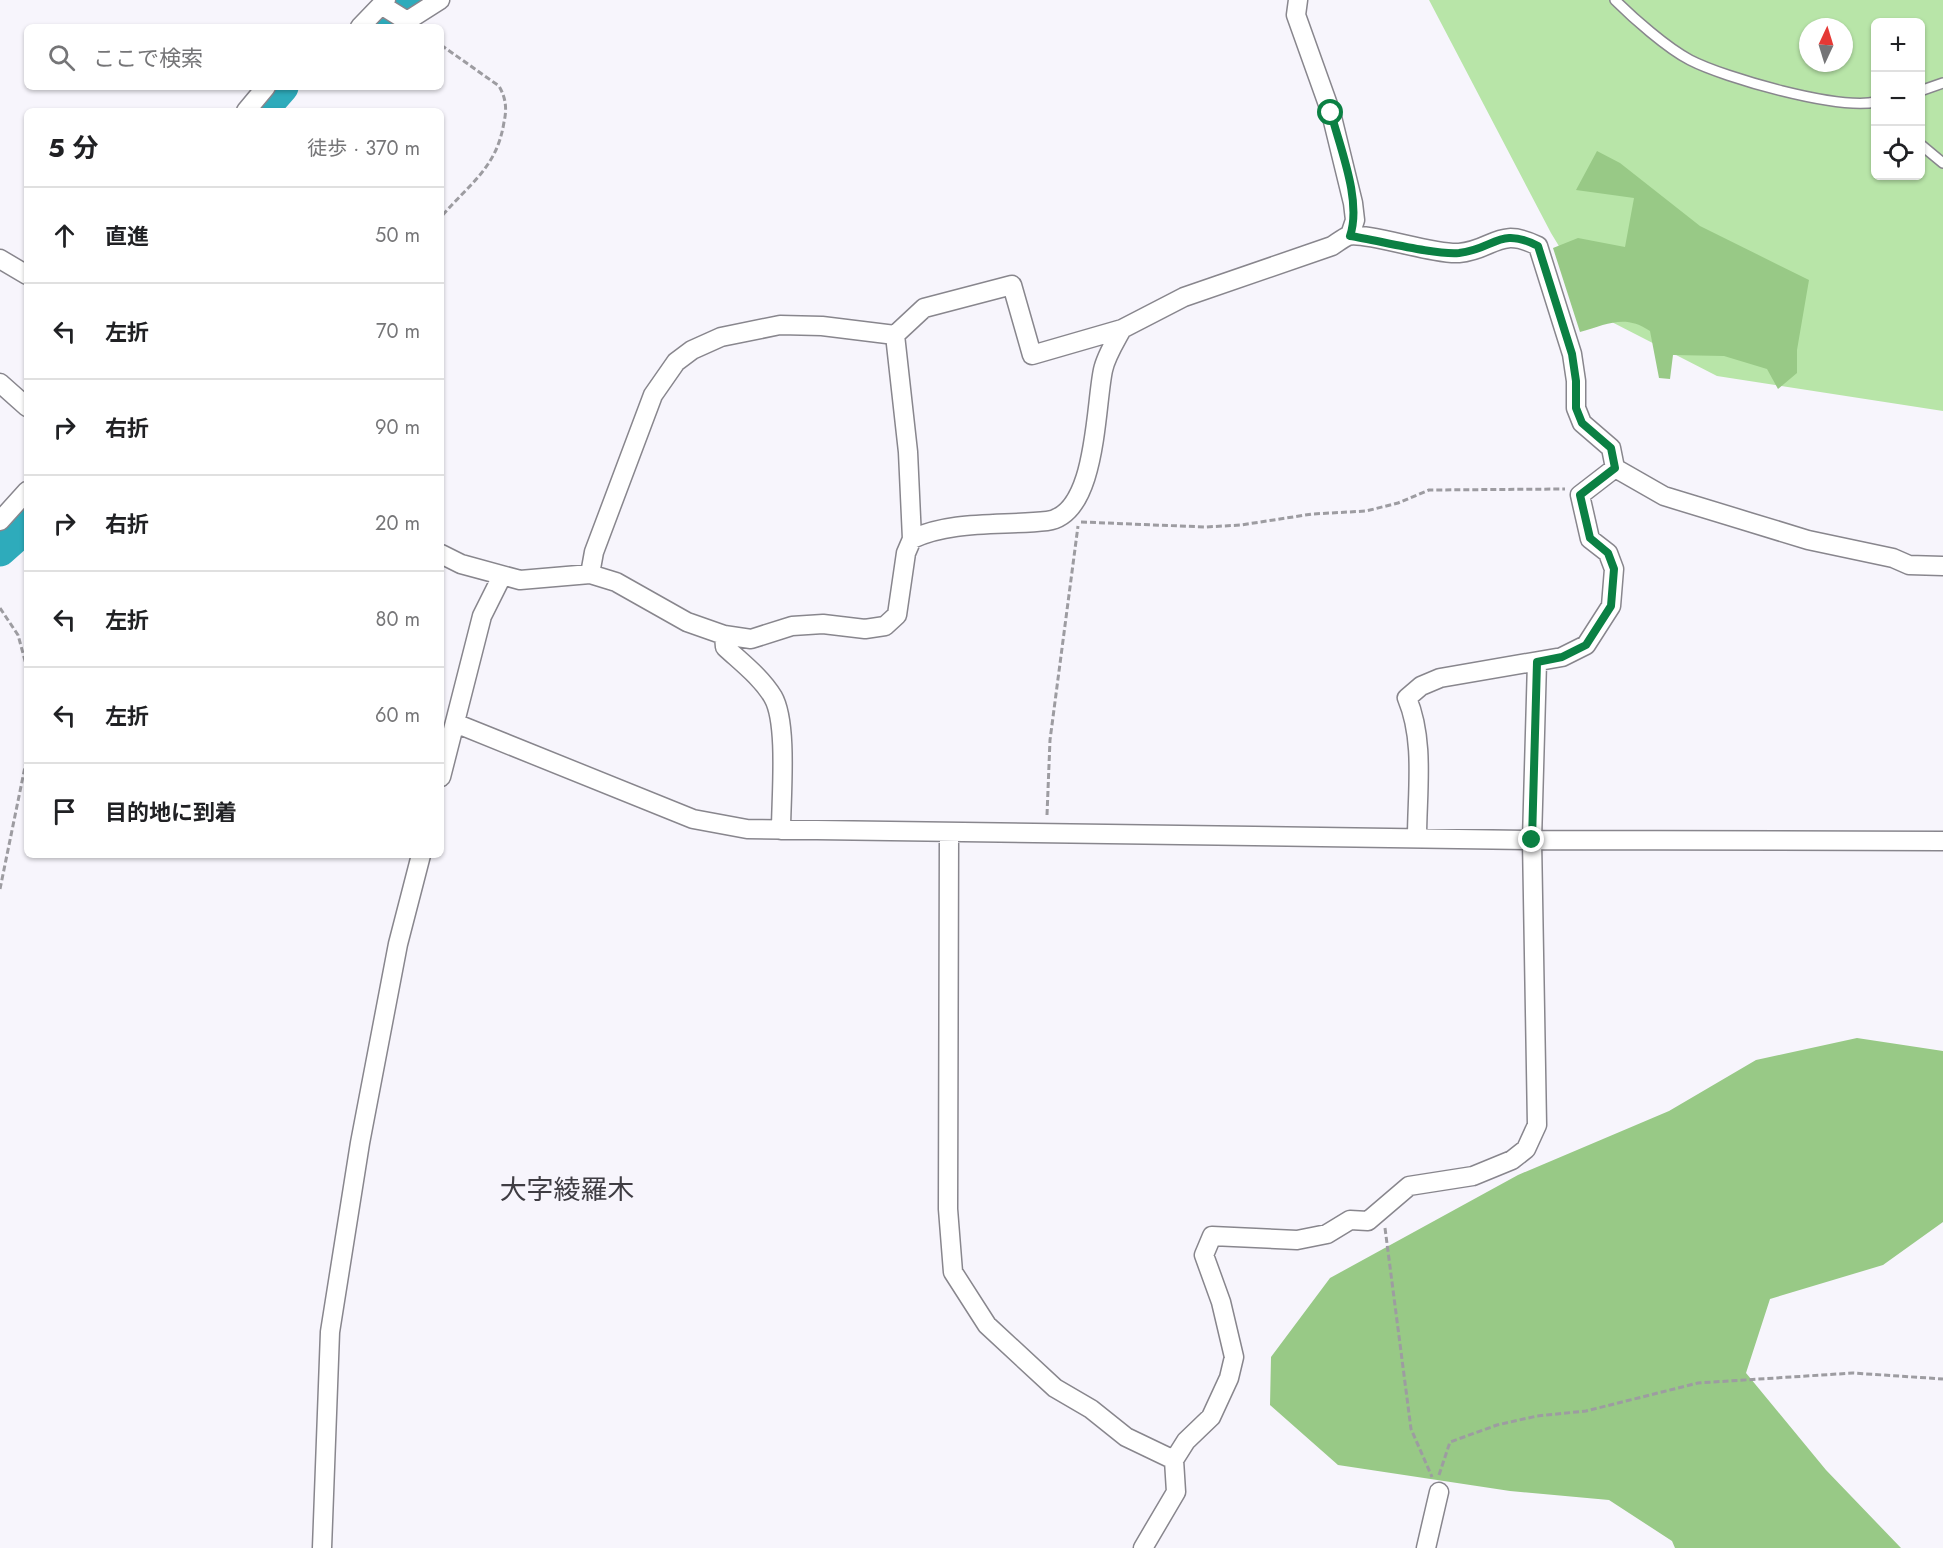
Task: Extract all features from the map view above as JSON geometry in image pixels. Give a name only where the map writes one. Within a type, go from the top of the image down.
[{"type":"street","points":[[363,24],[385,3],[407,21],[440,0]]},
{"type":"street","points":[[1299,0],[1296,15],[1331,113],[1353,203],[1355,220],[1350,236]]},
{"type":"street","points":[[248,108],[264,90]]},
{"type":"street","points":[[590,574],[594,552],[653,394],[669,371],[684,356],[721,337],[780,325],[822,326],[895,335],[924,308],[1012,285],[1032,355],[1122,328],[1184,297],[1332,246],[1350,236],[1459,253],[1489,245],[1503,237],[1525,240],[1538,246],[1572,354],[1576,381],[1576,408],[1582,423],[1611,448],[1615,468],[1664,495],[1808,540],[1893,558],[1909,565],[1943,566]]},
{"type":"street","points":[[0,259],[24,273]]},
{"type":"street","points":[[912,539],[931,530],[1051,521],[1074,516],[1088,464],[1103,369],[1122,328]]},
{"type":"street","points":[[444,556],[461,564],[520,580],[549,579],[571,573],[590,574],[616,582],[687,622],[724,634],[751,639],[792,626],[823,624],[865,629],[885,626],[897,615],[906,553],[912,539],[908,452],[895,335]]},
{"type":"street","points":[[0,383],[24,404]]},
{"type":"street","points":[[1417,838],[1418,743],[1414,717],[1407,698],[1421,686],[1440,678],[1562,657],[1586,645],[1611,606],[1614,569],[1608,553],[1590,538],[1580,495],[1615,468]]},
{"type":"street","points":[[0,521],[24,494]]},
{"type":"street","points":[[444,765],[482,616],[502,576]]},
{"type":"street","points":[[724,634],[725,647],[761,681],[774,699],[780,722],[781,830]]},
{"type":"street","points":[[1143,1548],[1176,1492],[1174,1460],[1186,1441],[1212,1416],[1229,1378],[1234,1357],[1221,1302],[1204,1255],[1212,1236],[1297,1240],[1327,1234],[1350,1220],[1368,1221],[1409,1186],[1473,1176],[1512,1160],[1526,1149],[1537,1125],[1532,840],[1537,662]]},
{"type":"street","points":[[455,723],[693,819],[747,829],[949,834],[1532,840],[1943,841]]},
{"type":"street","points":[[949,834],[948,1209],[953,1272],[987,1324],[1054,1388],[1091,1409],[1126,1437],[1174,1460]]},
{"type":"street","points":[[322,1548],[330,1332],[360,1143],[398,944],[420,858]]},
{"type":"street","points":[[1426,1548],[1439,1492]]},
{"type":"lane","points":[[1615,0],[1628,14],[1689,60],[1750,82],[1835,101],[1871,104]]},
{"type":"lane","points":[[1925,89],[1943,83]]},
{"type":"lane","points":[[1925,148],[1943,163]]},
{"type":"path","points":[[444,47],[499,86],[505,96],[506,114],[501,144],[493,159],[444,215]]},
{"type":"path","points":[[1046,835],[1050,740],[1074,516],[1205,527],[1241,525],[1312,513],[1366,511],[1429,490],[1571,489],[1580,495]]},
{"type":"path","points":[[0,608],[18,635],[24,657]]},
{"type":"path","points":[[0,889],[24,772]]},
{"type":"path","points":[[1383,1210],[1411,1429],[1439,1492]]},
{"type":"path","points":[[1439,1492],[1440,1468],[1450,1442],[1497,1425],[1537,1416],[1586,1411],[1698,1383],[1853,1373],[1943,1379]]},
{"type":"green space","points":[[1429,0],[1943,0],[1943,411],[1717,376],[1602,317],[1551,233]]},
{"type":"green space","points":[[1597,151],[1620,163],[1700,226],[1809,280],[1797,350],[1797,373],[1778,389],[1767,369],[1724,356],[1673,355],[1670,379],[1659,378],[1650,331],[1632,323],[1616,322],[1580,332],[1553,248],[1578,238],[1625,247],[1634,198],[1576,190]]},
{"type":"green space","points":[[1857,1038],[1943,1051],[1943,1222],[1883,1265],[1770,1299],[1746,1373],[1826,1470],[1901,1548],[1675,1548],[1672,1541],[1609,1500],[1510,1491],[1338,1465],[1270,1405],[1271,1357],[1330,1278],[1518,1175],[1669,1111],[1756,1060]]},
{"type":"waterway","points":[[383,24],[424,0]]},
{"type":"waterway","points":[[264,108],[279,90]]},
{"type":"waterway","points":[[0,550],[24,529]]},
{"type":"district","name":"大字綾羅木","points":[[567,1190]]},
{"type":"route","points":[[1331,113],[1353,203],[1355,220],[1350,236],[1459,253],[1489,245],[1503,237],[1525,240],[1538,246],[1572,354],[1576,381],[1576,408],[1582,423],[1611,448],[1615,468],[1580,495],[1590,538],[1608,553],[1614,569],[1611,606],[1586,645],[1562,657],[1537,662],[1532,840]]}]
